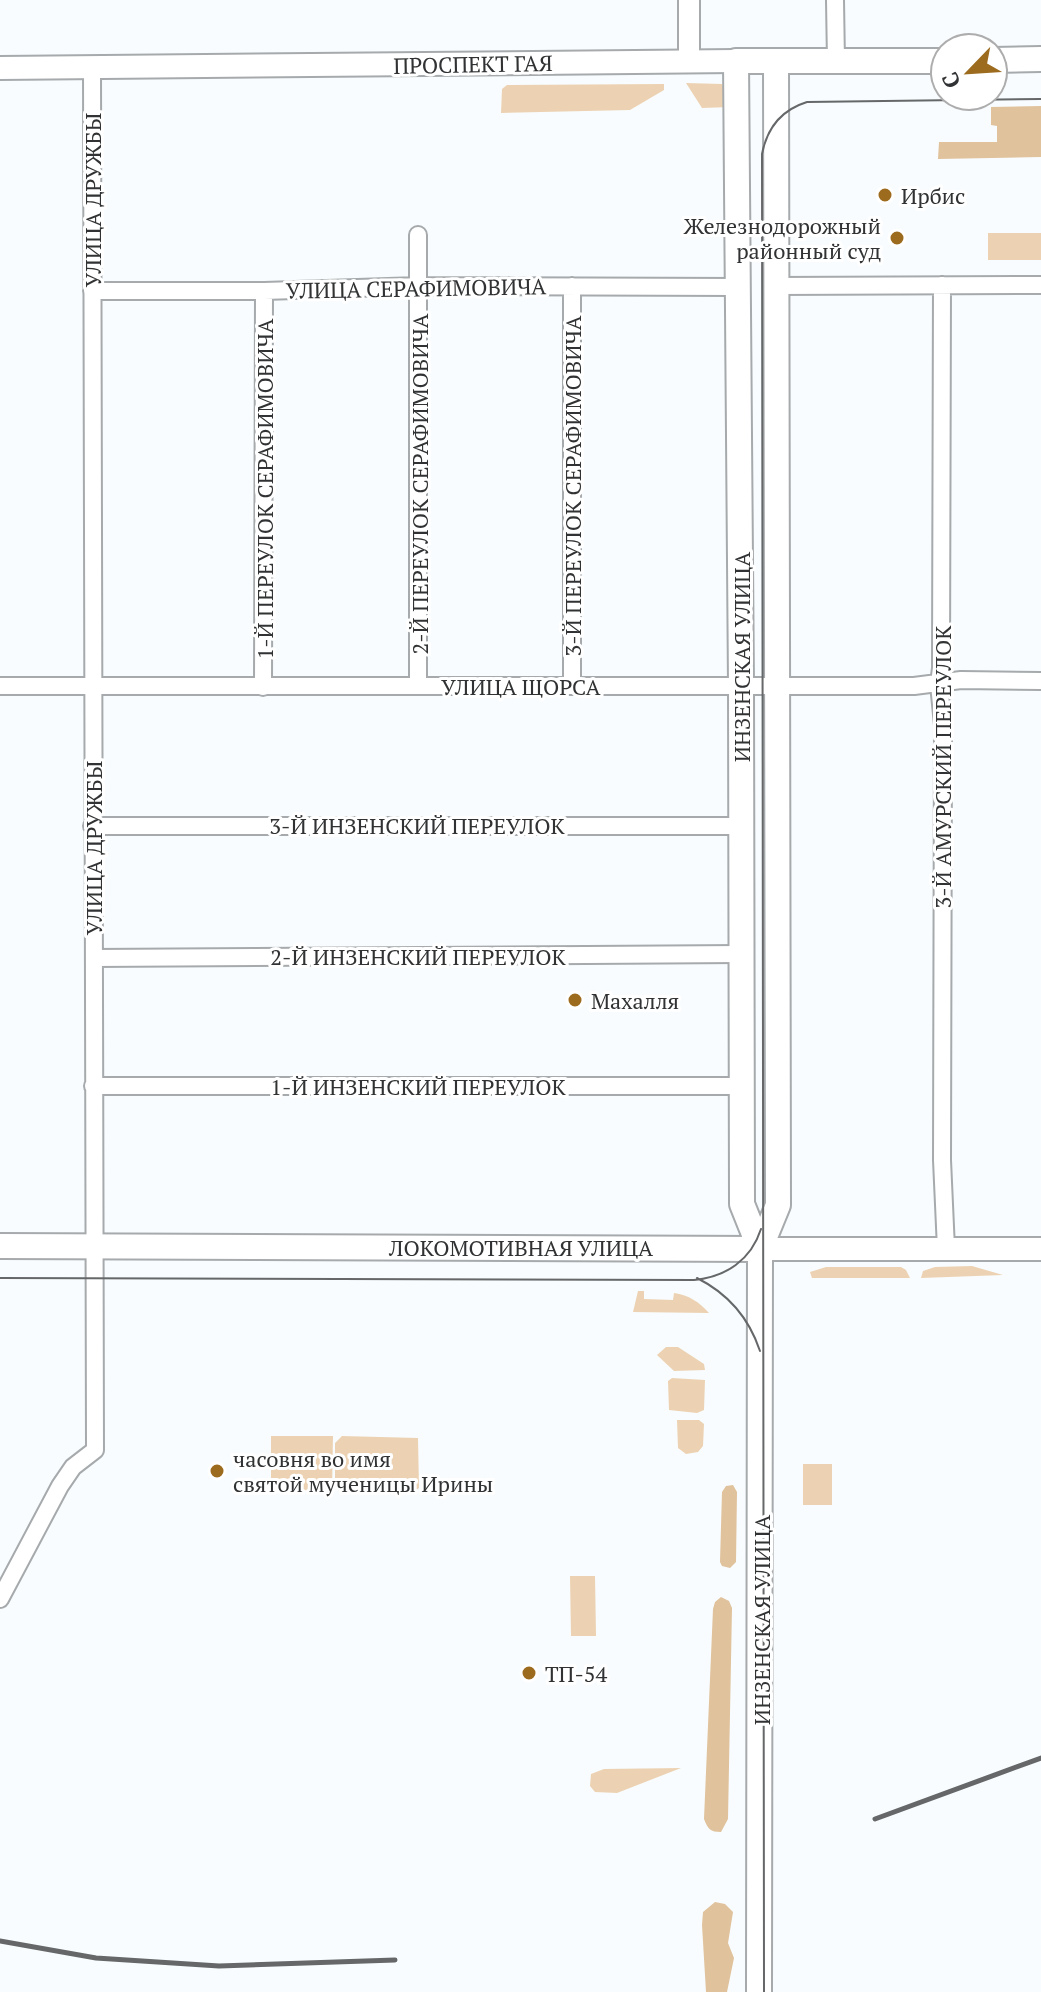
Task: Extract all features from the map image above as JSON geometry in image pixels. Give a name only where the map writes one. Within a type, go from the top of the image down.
[{"type":"main road","points":[[1009,60],[1041,59]]},
{"type":"main road","name":"ИНЗЕНСКАЯ УЛИЦА","points":[[736,61],[742,1204],[760,1249],[759,1992]]},
{"type":"main road","name":"ИНЗЕНСКАЯ УЛИЦА","points":[[760,1249],[778,1205],[776,61]]},
{"type":"main road","name":"ПРОСПЕКТ ГАЯ","points":[[0,68],[929,61]]},
{"type":"main road","name":"ЛОКОМОТИВНАЯ УЛИЦА","points":[[0,1246],[1041,1249]]},
{"type":"street","points":[[689,0],[689,62]]},
{"type":"street","points":[[835,0],[836,62]]},
{"type":"street","name":"УЛИЦА ДРУЖБЫ","points":[[0,1599],[60,1486],[73,1467],[95,1450],[92,67]]},
{"type":"street","name":"2-Й ПЕРЕУЛОК СЕРАФИМОВИЧА","points":[[418,235],[418,685]]},
{"type":"street","name":"3-Й АМУРСКИЙ ПЕРЕУЛОК","points":[[942,285],[939,684],[943,725],[942,1160],[946,1249]]},
{"type":"street","points":[[776,286],[1041,285]]},
{"type":"street","name":"УЛИЦА СЕРАФИМОВИЧА","points":[[92,291],[264,291],[419,286],[739,287]]},
{"type":"street","name":"3-Й ПЕРЕУЛОК СЕРАФИМОВИЧА","points":[[572,286],[572,686]]},
{"type":"street","name":"1-Й ПЕРЕУЛОК СЕРАФИМОВИЧА","points":[[263,687],[264,291]]},
{"type":"street","name":"УЛИЦА ЩОРСА","points":[[0,686],[777,686],[939,684],[961,680],[1041,681]]},
{"type":"street","name":"3-Й ИНЗЕНСКИЙ ПЕРЕУЛОК","points":[[92,826],[741,826]]},
{"type":"street","name":"2-Й ИНЗЕНСКИЙ ПЕРЕУЛОК","points":[[94,958],[742,954]]},
{"type":"street","name":"1-Й ИНЗЕНСКИЙ ПЕРЕУЛОК","points":[[93,1086],[742,1086]]},
{"type":"shaded area","points":[[686,83],[722,84],[730,107],[702,108]]},
{"type":"shaded area","points":[[664,84],[664,90],[630,110],[501,113],[502,89],[507,85]]},
{"type":"shaded area","points":[[1041,106],[1041,157],[938,159],[939,142],[997,142],[997,126],[991,125],[991,112],[1009,112],[1009,107]]},
{"type":"shaded area","points":[[988,233],[1041,233],[1041,260],[988,260]]},
{"type":"shaded area","points":[[972,1266],[1003,1275],[921,1278],[923,1271],[935,1267]]},
{"type":"shaded area","points":[[826,1267],[901,1267],[910,1278],[812,1278],[810,1272]]},
{"type":"shaded area","points":[[638,1291],[644,1291],[644,1299],[673,1300],[674,1293],[684,1295],[709,1313],[633,1312]]},
{"type":"shaded area","points":[[666,1347],[678,1347],[704,1364],[705,1370],[674,1371],[657,1355]]},
{"type":"shaded area","points":[[672,1378],[705,1380],[704,1410],[697,1413],[669,1410],[668,1381]]},
{"type":"shaded area","points":[[677,1420],[699,1420],[704,1424],[703,1446],[698,1452],[686,1454],[678,1448]]},
{"type":"shaded area","points":[[271,1436],[333,1436],[332,1491],[271,1489]]},
{"type":"shaded area","points":[[342,1436],[418,1438],[419,1488],[411,1494],[340,1493],[335,1485],[335,1443]]},
{"type":"shaded area","points":[[803,1464],[832,1464],[832,1505],[803,1505]]},
{"type":"shaded area","points":[[733,1485],[737,1492],[736,1562],[730,1568],[722,1566],[720,1562],[722,1492],[726,1486]]},
{"type":"shaded area","points":[[570,1576],[595,1576],[596,1636],[571,1636]]},
{"type":"shaded area","points":[[721,1597],[729,1601],[732,1608],[728,1819],[721,1832],[710,1829],[704,1819],[713,1609]]},
{"type":"shaded area","points":[[681,1768],[617,1793],[595,1792],[590,1786],[591,1774],[604,1769]]},
{"type":"shaded area","points":[[715,1902],[725,1904],[733,1912],[728,1943],[734,1958],[727,1992],[706,1992],[703,1912]]},
{"type":"tram line","points":[[764,1992],[762,154],[767,136],[777,121],[807,102],[1041,99]]},
{"type":"tram line","points":[[0,1278],[694,1280],[717,1275],[736,1265],[751,1250],[761,1229]]},
{"type":"tram line","points":[[697,1278],[736,1308],[750,1328],[760,1351]]},
{"type":"railway","points":[[875,1819],[1041,1758]]},
{"type":"railway","points":[[0,1941],[96,1958],[219,1966],[395,1960]]},
{"type":"place","name":"Ирбис","points":[[885,195]]},
{"type":"place","name":"Железнодорожный районный суд","points":[[897,238]]},
{"type":"place","name":"Махалля","points":[[575,1000]]},
{"type":"place","name":"часовня во имя святой мученицы Ирины","points":[[217,1471]]},
{"type":"place","name":"ТП-54","points":[[529,1673]]}]
